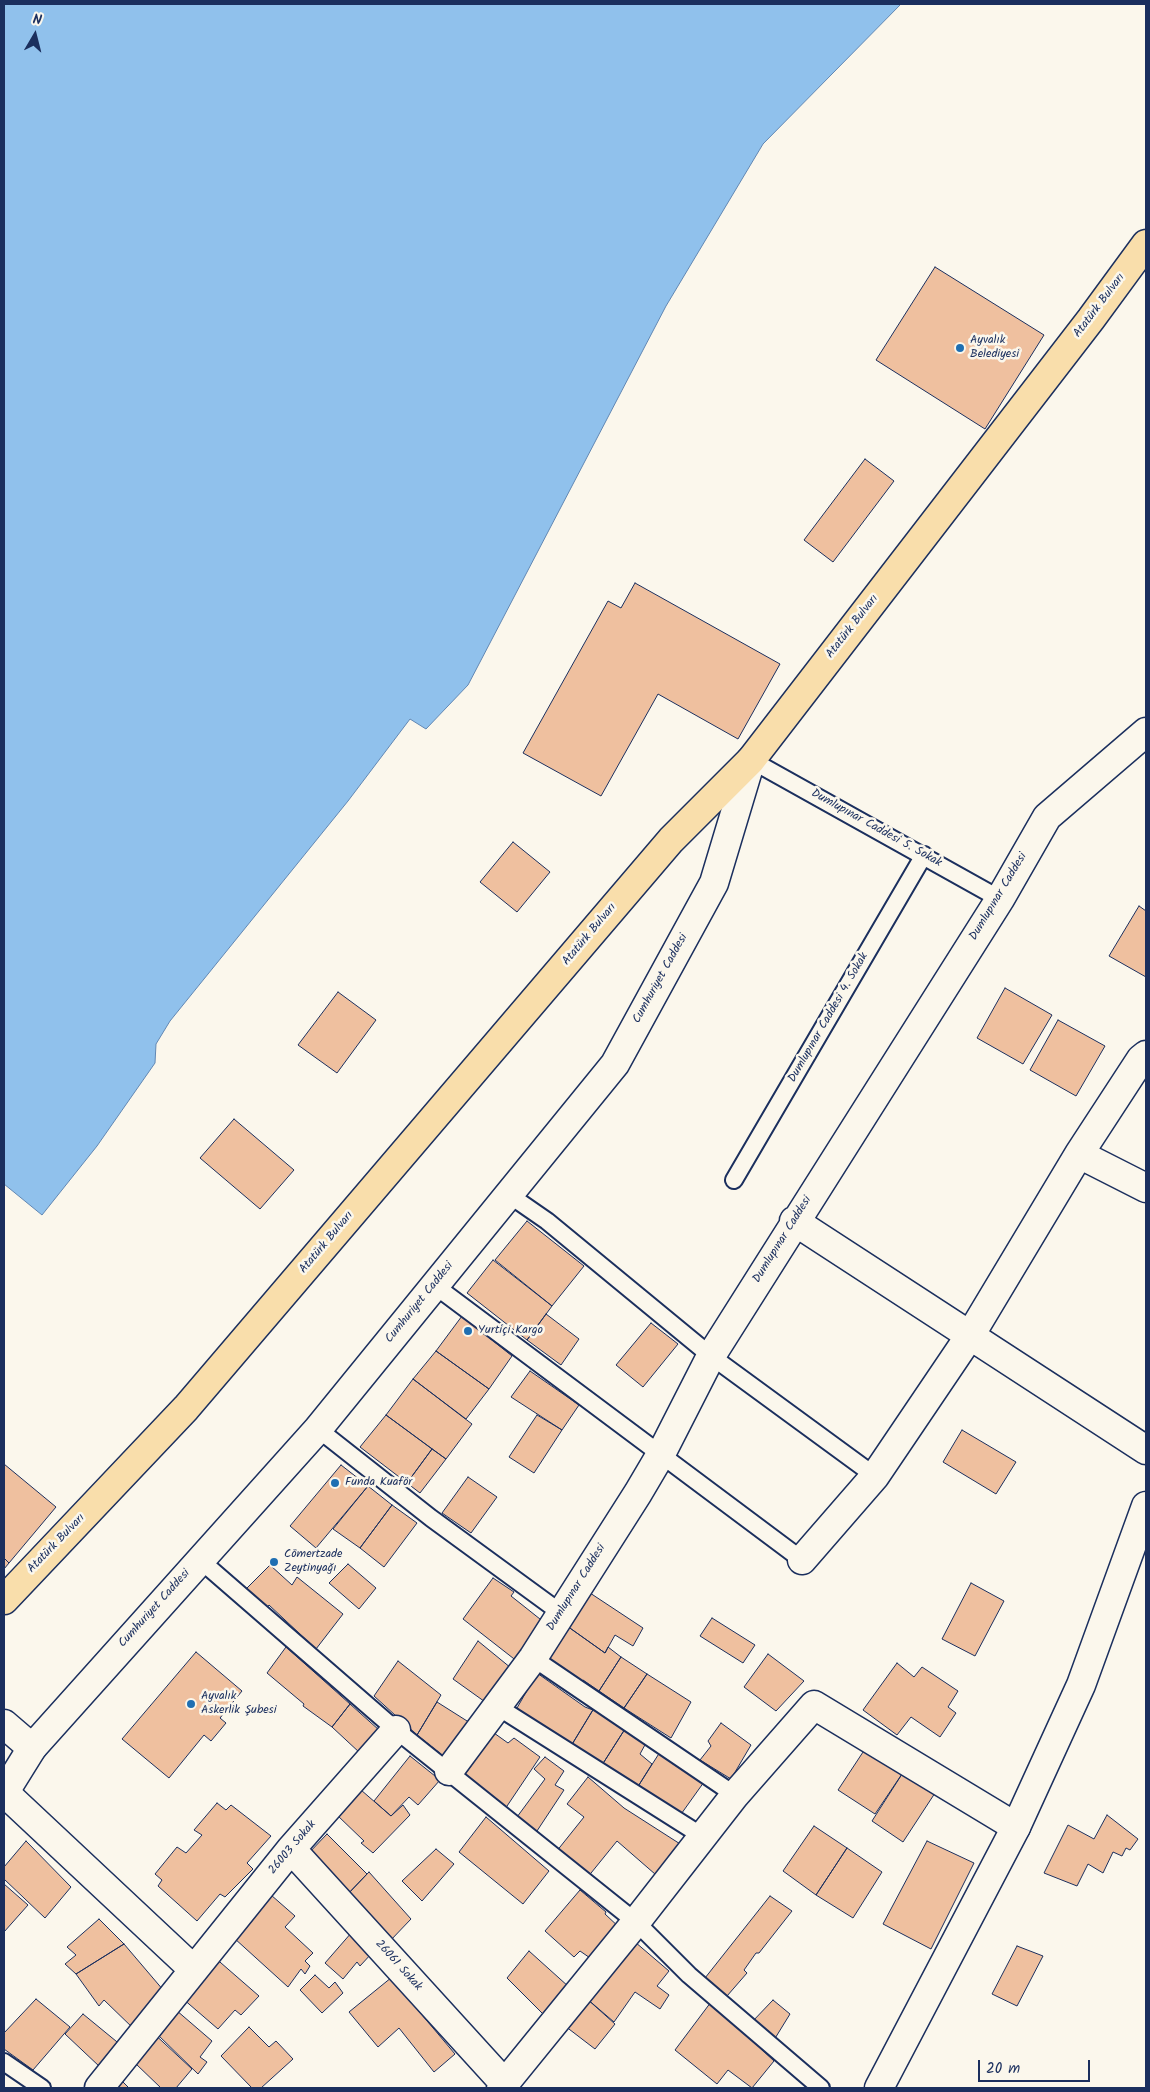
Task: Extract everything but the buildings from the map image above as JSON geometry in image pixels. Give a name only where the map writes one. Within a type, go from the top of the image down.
[{"type":"main road","name":"Atatürk Bulvarı","points":[[4,1600],[186,1408],[671,840],[751,760],[1092,319],[1146,244]]},
{"type":"street","name":"Dumlupınar Caddesi","points":[[449,1771],[533,1658],[661,1454],[711,1356],[794,1221],[1000,899],[1048,817],[1146,732]]},
{"type":"street","name":"Cumhuriyet Caddesi","points":[[4,1793],[32,1748],[198,1560],[318,1429],[615,1064],[714,883],[751,760]]},
{"type":"street","points":[[802,1560],[875,1476],[971,1334],[1079,1154],[1140,1059],[1146,1055]]},
{"type":"street","points":[[1079,1154],[1146,1188]]},
{"type":"street","points":[[794,1221],[971,1334],[1146,1450]]},
{"type":"street","points":[[879,2088],[1016,1827],[1081,1685],[1146,1506]]},
{"type":"street","points":[[503,2086],[636,1922],[735,1795],[814,1705],[1016,1827]]},
{"type":"street","points":[[4,1724],[32,1748]]},
{"type":"street","name":"26003 Sokak","points":[[99,2088],[291,1849],[396,1730]]},
{"type":"street","points":[[4,1793],[194,1970]]},
{"type":"street","name":"26061 Sokak","points":[[291,1849],[503,2086]]},
{"type":"lane","name":"Dumlupınar Caddesi 5. Sokak","points":[[751,760],[1000,899]]},
{"type":"lane","name":"Dumlupınar Caddesi 4. Sokak","points":[[734,1180],[924,855]]},
{"type":"lane","points":[[508,1194],[547,1221],[711,1356],[875,1476]]},
{"type":"lane","points":[[434,1285],[802,1560]]},
{"type":"lane","points":[[318,1429],[431,1518],[561,1613]]},
{"type":"lane","points":[[198,1560],[396,1730],[636,1922],[689,1975],[821,2088]]},
{"type":"lane","points":[[533,1658],[735,1795]]},
{"type":"lane","points":[[498,1707],[702,1836]]},
{"type":"lane","points":[[4,2062],[42,2088]]},
{"type":"water","points":[[4,4],[901,4],[763,144],[666,306],[468,685],[426,729],[410,719],[348,801],[170,1021],[156,1044],[155,1063],[97,1146],[42,1215],[4,1184]]},
{"type":"place","name":"Ayvalık Belediyesi","points":[[960,348]]},
{"type":"place","name":"Yurtiçi Kargo","points":[[468,1331]]},
{"type":"place","name":"Funda Kuaför","points":[[335,1483]]},
{"type":"place","name":"Cömertzade Zeytinyağı","points":[[274,1562]]},
{"type":"place","name":"Ayvalık Askerlik Şubesi","points":[[191,1704]]}]
